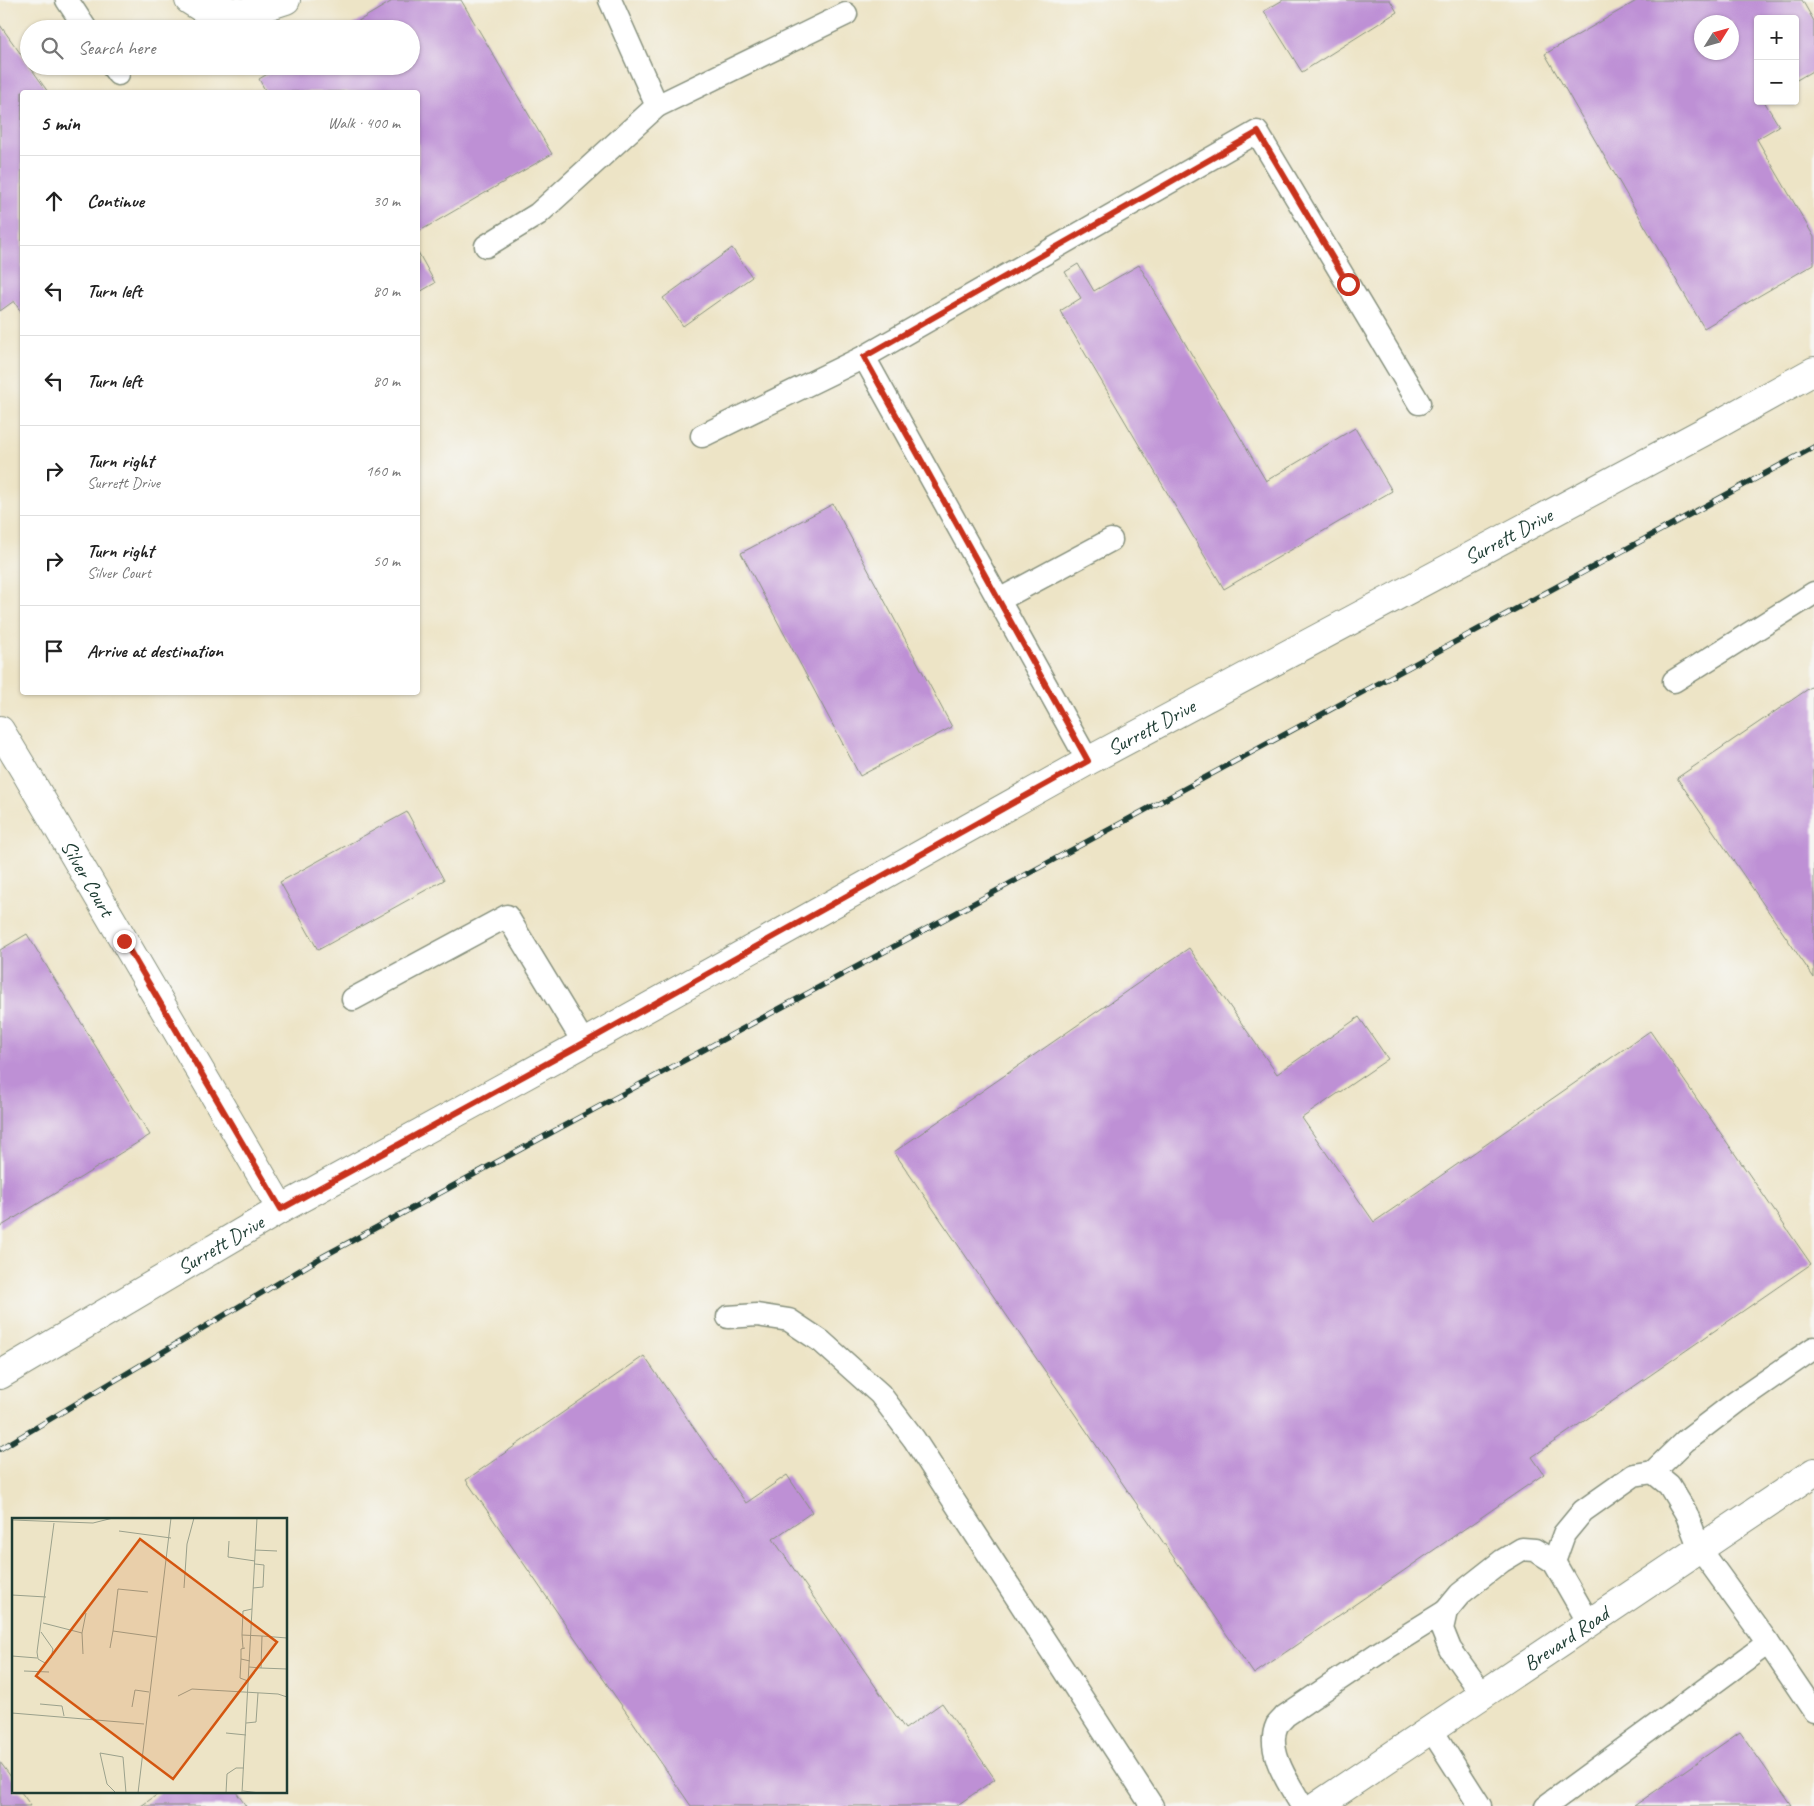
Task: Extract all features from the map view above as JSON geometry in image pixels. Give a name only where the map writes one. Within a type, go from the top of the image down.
[{"type":"street","points":[[189,0],[200,7],[246,13],[286,0]]},
{"type":"street","name":"Surrett Drive","points":[[0,1375],[281,1209],[584,1043],[1088,761],[1706,431],[1814,371]]},
{"type":"street","name":"Silver Court","points":[[0,730],[281,1209]]},
{"type":"street","name":"Brevard Road","points":[[1317,1806],[1814,1472]]},
{"type":"lane","points":[[67,0],[80,20]]},
{"type":"lane","points":[[610,0],[657,106]]},
{"type":"lane","points":[[486,246],[538,214],[657,106],[846,14]]},
{"type":"lane","points":[[702,436],[864,357],[1258,132],[1419,403]]},
{"type":"lane","points":[[864,357],[1088,761]]},
{"type":"lane","points":[[999,600],[1111,540]]},
{"type":"lane","points":[[1674,681],[1814,593]]},
{"type":"lane","points":[[352,999],[507,916],[584,1043]]},
{"type":"lane","points":[[728,1317],[757,1315],[789,1320],[822,1342],[880,1394],[914,1439],[1152,1806]]},
{"type":"lane","points":[[1554,1562],[1564,1534],[1583,1511],[1634,1475],[1653,1472],[1685,1440],[1814,1348]]},
{"type":"lane","points":[[1653,1472],[1669,1485],[1686,1513],[1700,1549],[1768,1643],[1814,1711]]},
{"type":"lane","points":[[1302,1806],[1280,1767],[1276,1756],[1275,1740],[1277,1725],[1285,1716],[1316,1695],[1446,1611],[1460,1594],[1502,1561],[1522,1549],[1535,1550],[1554,1562],[1589,1623]]},
{"type":"lane","points":[[1446,1611],[1442,1629],[1450,1649],[1483,1695]]},
{"type":"lane","points":[[1546,1806],[1768,1643]]},
{"type":"lane","points":[[1431,1729],[1480,1806]]},
{"type":"building","points":[[394,0],[461,0],[552,154],[420,231],[420,90],[265,90],[259,79],[266,75],[420,75],[420,20],[360,20]]},
{"type":"building","points":[[1283,0],[1390,0],[1397,12],[1302,72],[1264,11]]},
{"type":"building","points":[[1638,0],[1802,0],[1814,21],[1814,70],[1799,79],[1799,15],[1754,15],[1754,105],[1766,105],[1779,126],[1757,139],[1814,237],[1814,264],[1704,328],[1545,54]]},
{"type":"building","points":[[0,25],[20,53],[20,75],[36,75],[47,90],[20,90],[20,311],[14,301],[0,311]]},
{"type":"building","points":[[732,248],[752,277],[683,326],[663,298]]},
{"type":"building","points":[[420,256],[435,283],[420,292]]},
{"type":"building","points":[[1078,264],[1094,291],[1139,265],[1266,481],[1355,428],[1392,491],[1224,589],[1060,311],[1081,298],[1065,272]]},
{"type":"building","points":[[833,504],[952,727],[860,776],[741,553]]},
{"type":"building","points":[[1814,685],[1814,978],[1677,778]]},
{"type":"building","points":[[407,812],[444,880],[318,950],[280,882]]},
{"type":"building","points":[[27,934],[150,1135],[0,1227],[0,950]]},
{"type":"building","points":[[1189,948],[1277,1074],[1359,1017],[1388,1059],[1302,1118],[1374,1222],[1650,1031],[1811,1264],[1532,1457],[1544,1474],[1254,1674],[894,1152]]},
{"type":"building","points":[[644,1356],[746,1503],[787,1475],[812,1512],[773,1539],[905,1729],[942,1703],[995,1779],[956,1806],[691,1806],[466,1480]]},
{"type":"building","points":[[1740,1732],[1792,1806],[1634,1806]]},
{"type":"building","points":[[0,1762],[12,1778],[12,1794],[22,1794],[31,1806],[0,1806]]},
{"type":"building","points":[[158,1794],[237,1794],[246,1806],[141,1806]]},
{"type":"railway","points":[[0,1449],[322,1257],[1814,447]]},
{"type":"route","points":[[124,941],[281,1209],[584,1043],[1088,761],[864,357],[1258,132],[1348,284]]}]
